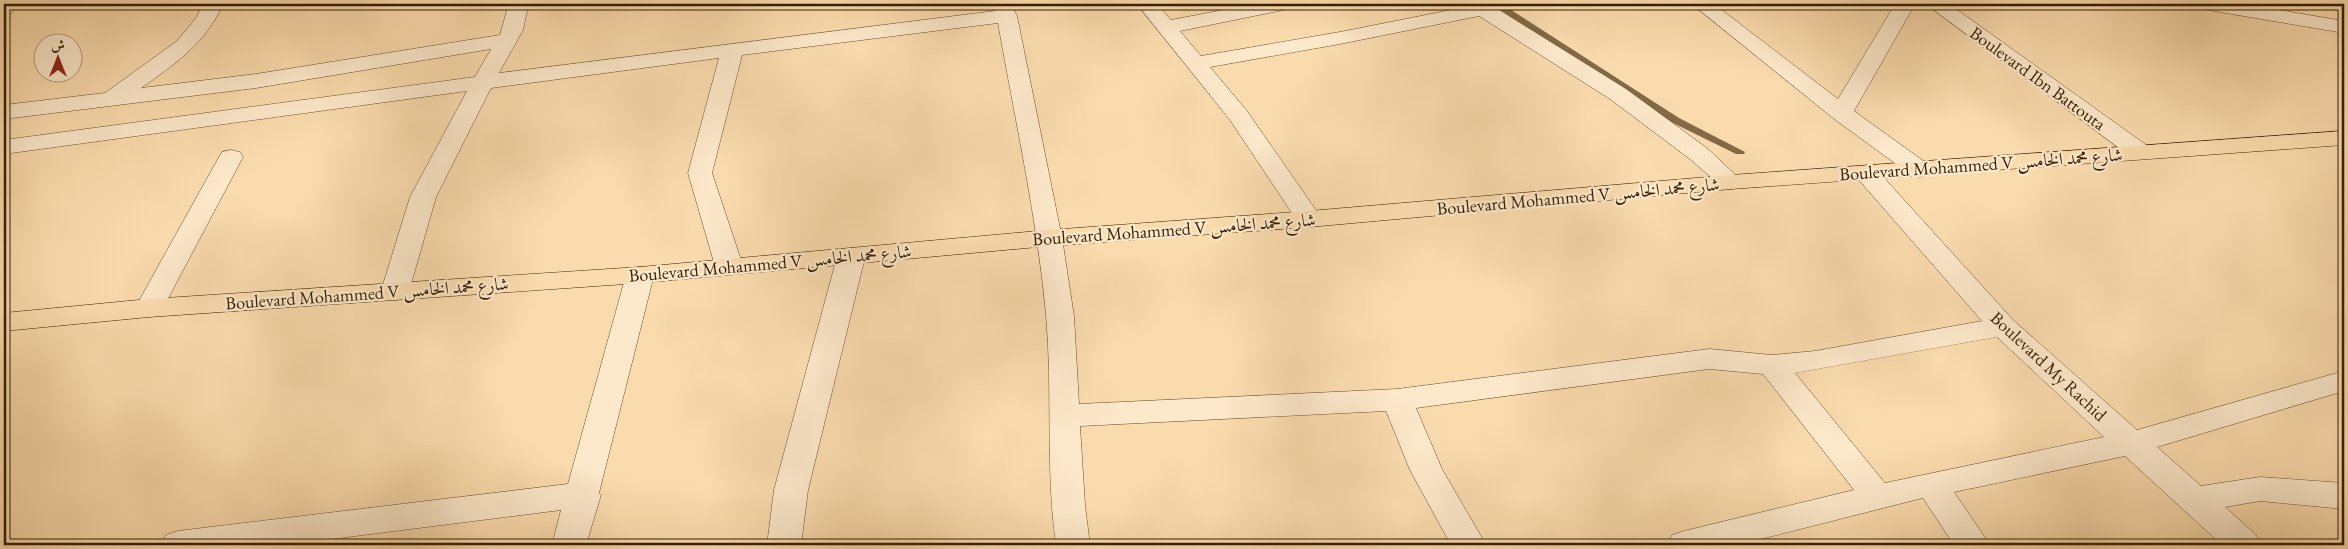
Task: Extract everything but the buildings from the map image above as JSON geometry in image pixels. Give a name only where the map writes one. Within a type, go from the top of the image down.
[{"type":"main road","name":"Boulevard Mohammed V شارع محمد الخامس","points":[[4,322],[149,308],[640,275],[1049,238],[1309,219],[1732,182],[1867,174],[2344,138]]},
{"type":"street","points":[[4,10],[8,4]]},
{"type":"street","points":[[110,100],[182,48],[200,31],[210,16],[213,4]]},
{"type":"street","points":[[395,290],[423,197],[482,83],[513,30],[518,10],[522,4]]},
{"type":"street","points":[[1147,4],[1168,27],[1239,116],[1309,219]]},
{"type":"street","points":[[1168,27],[1283,4]]},
{"type":"street","points":[[1702,4],[1841,113],[1920,170]]},
{"type":"street","points":[[1841,113],[1905,4]]},
{"type":"street","name":"Boulevard Ibn Battouta","points":[[1936,4],[2140,152]]},
{"type":"street","points":[[2208,4],[2344,26]]},
{"type":"street","points":[[1196,63],[1340,38],[1479,6],[1618,94],[1699,154],[1732,182]]},
{"type":"street","points":[[4,147],[581,68],[732,50],[1004,10],[1049,238],[1060,316],[1063,416],[1068,504],[1073,545]]},
{"type":"street","points":[[4,112],[256,81],[506,40]]},
{"type":"street","points":[[728,266],[700,173],[732,50]]},
{"type":"street","points":[[149,308],[231,157]]},
{"type":"street","name":"Boulevard My Rachid","points":[[1867,174],[2003,327],[2244,545]]},
{"type":"street","points":[[784,545],[791,490],[851,257]]},
{"type":"street","points":[[569,545],[584,495],[640,275]]},
{"type":"street","points":[[1063,416],[1397,400],[1686,361],[1732,360],[1772,365],[1815,361],[2003,327]]},
{"type":"street","points":[[1772,365],[1878,497]]},
{"type":"street","points":[[1684,545],[1931,484],[2132,443],[2344,381]]},
{"type":"street","points":[[1397,400],[1426,470],[1469,545]]},
{"type":"street","points":[[1931,484],[1973,545]]},
{"type":"street","points":[[2194,500],[2260,489],[2344,496]]},
{"type":"street","points":[[178,545],[584,495]]},
{"type":"waterway","points":[[1496,4],[1675,120],[1740,152]]}]
